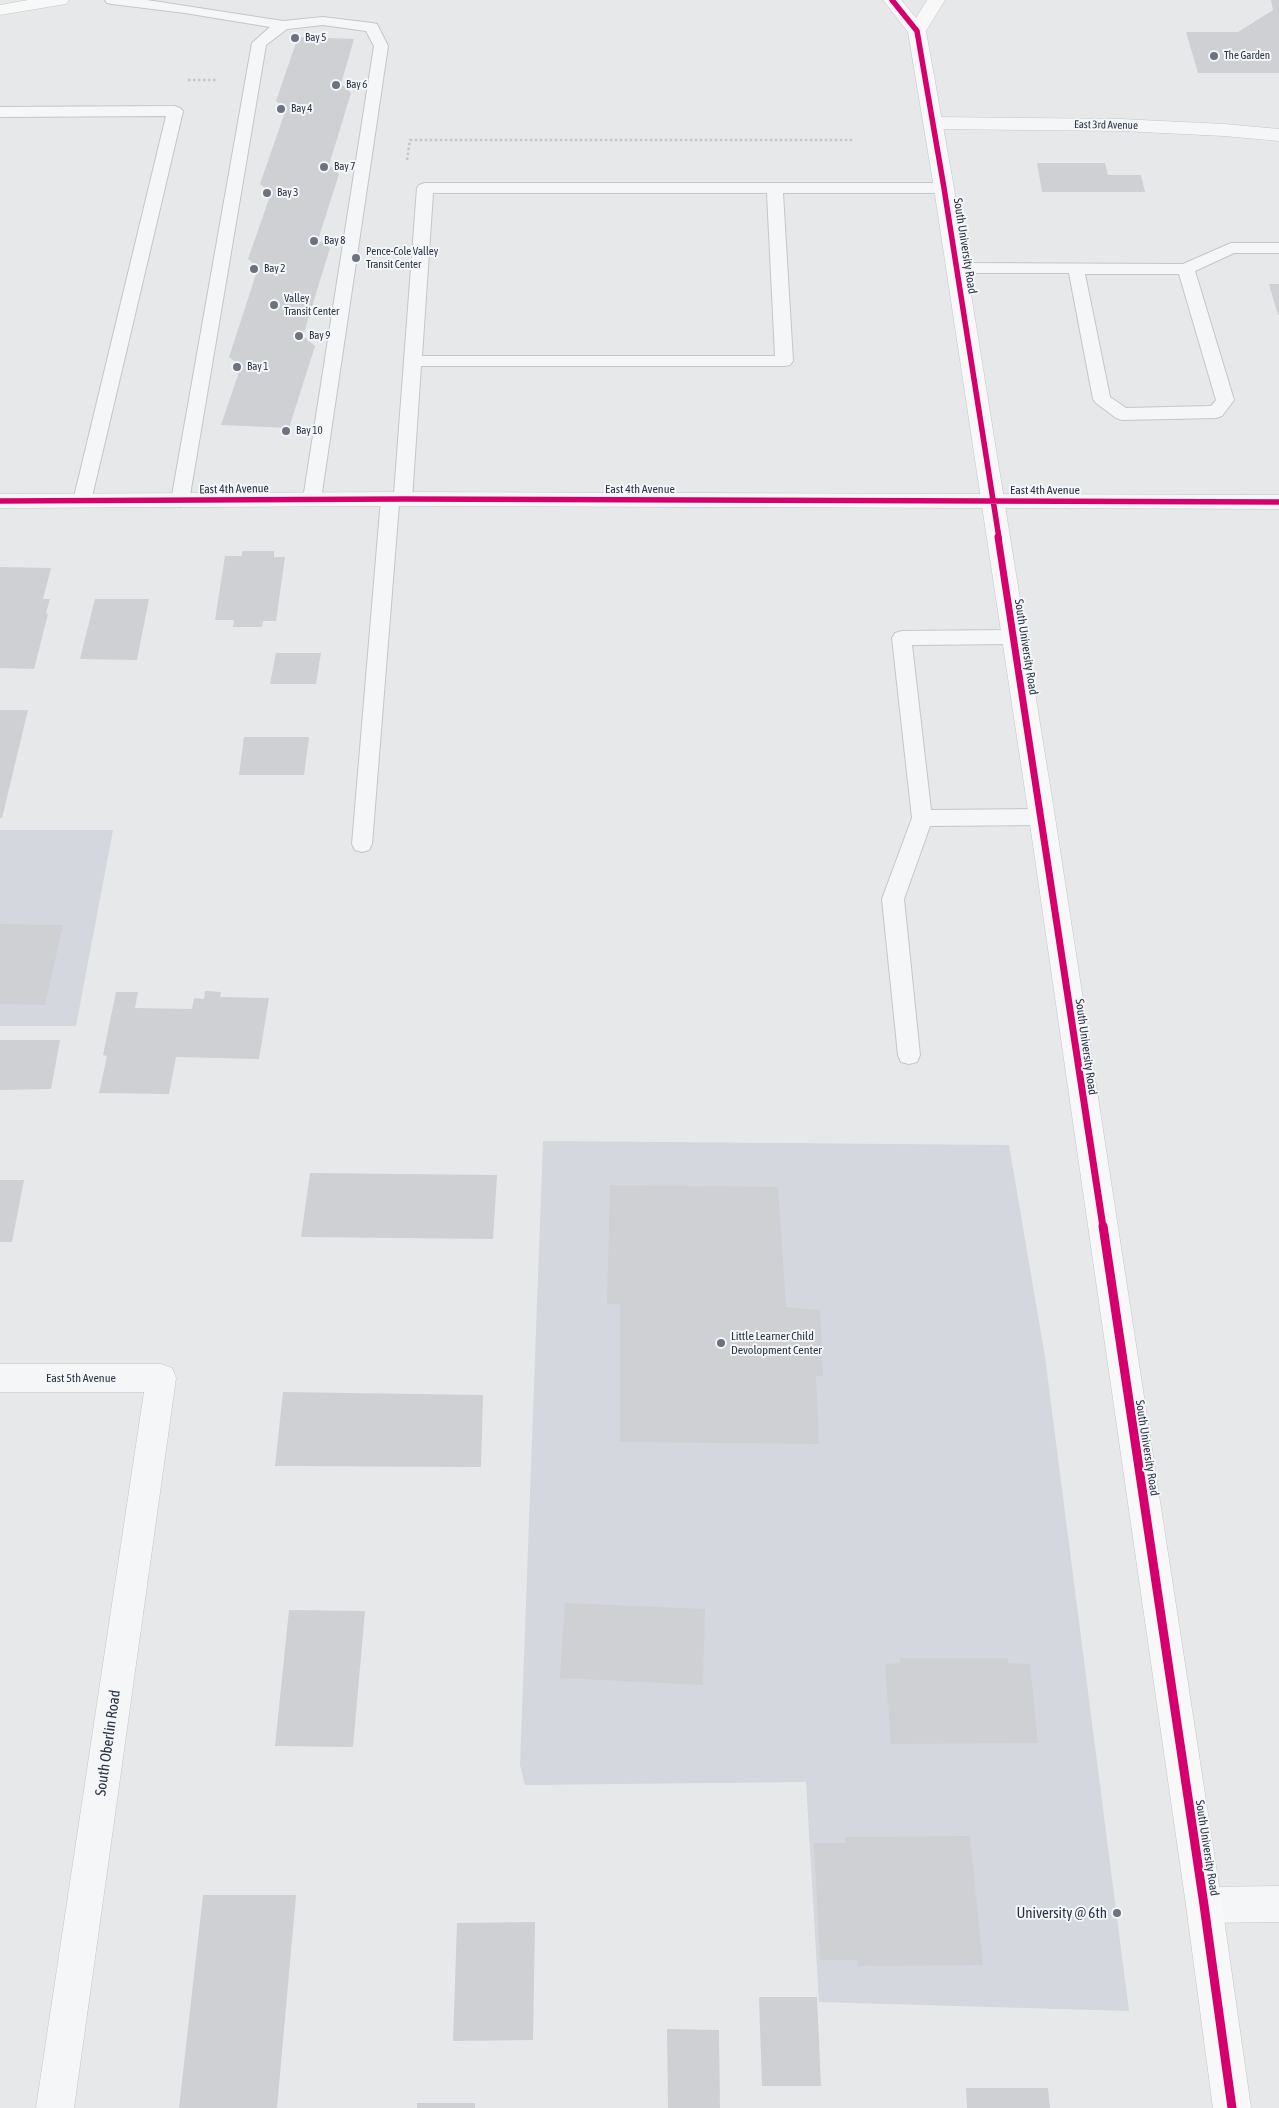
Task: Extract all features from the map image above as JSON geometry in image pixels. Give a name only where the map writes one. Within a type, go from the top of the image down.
[{"type":"main road","points":[[0,10],[60,0]]},
{"type":"main road","name":"South University Road","points":[[892,0],[917,31],[957,268],[1042,817],[1204,1905],[1232,2108]]},
{"type":"main road","points":[[917,31],[936,0]]},
{"type":"street","name":"East 3rd Avenue","points":[[933,123],[1121,124],[1279,135]]},
{"type":"street","name":"East 4th Avenue","points":[[0,502],[312,499],[1279,502]]},
{"type":"street","name":"East 5th Avenue","points":[[0,1378],[161,1378]]},
{"type":"street","name":"South Oberlin Road","points":[[55,2108],[161,1378]]},
{"type":"street","points":[[1204,1905],[1279,1904]]},
{"type":"lane","points":[[112,0],[185,9],[283,25],[323,21],[372,27],[381,46],[312,499]]},
{"type":"lane","points":[[180,501],[259,43],[283,25]]},
{"type":"lane","points":[[0,112],[175,111],[82,502]]},
{"type":"lane","points":[[362,844],[396,499],[413,361],[426,188],[944,188]]},
{"type":"lane","points":[[413,361],[784,361],[775,188]]},
{"type":"lane","points":[[957,268],[1186,269],[1231,248],[1279,248]]},
{"type":"lane","points":[[1076,268],[1102,399],[1122,414],[1216,412],[1225,400],[1186,269]]},
{"type":"lane","points":[[909,1055],[893,899],[922,818],[902,638],[1013,636]]},
{"type":"lane","points":[[922,818],[1042,817]]},
{"type":"path","points":[[362,173],[405,173],[410,140],[854,140]]},
{"type":"shaded area","points":[[0,830],[113,830],[76,1026],[0,1026]]},
{"type":"shaded area","points":[[543,1141],[1009,1145],[1045,1357],[1129,2011],[819,2002],[806,1782],[525,1785],[520,1765]]},
{"type":"building","points":[[1271,0],[1279,0],[1279,73],[1198,73],[1186,32],[1238,32],[1273,10]]},
{"type":"building","points":[[298,37],[354,39],[341,84],[351,93],[329,165],[339,174],[318,240],[330,248],[303,336],[315,346],[289,428],[221,425],[241,366],[229,357],[258,268],[248,259],[271,193],[260,184],[286,109],[276,101]]},
{"type":"building","points":[[1037,163],[1105,163],[1108,175],[1141,175],[1145,192],[1042,192]]},
{"type":"building","points":[[1269,284],[1279,284],[1279,315],[1278,315]]},
{"type":"building","points":[[242,551],[274,551],[274,557],[285,557],[276,621],[263,621],[262,627],[233,627],[234,620],[215,620],[225,556],[242,556]]},
{"type":"building","points":[[0,567],[51,568],[43,599],[50,599],[46,613],[48,614],[34,669],[0,668]]},
{"type":"building","points":[[95,599],[149,599],[137,660],[80,659]]},
{"type":"building","points":[[276,653],[321,653],[316,684],[270,684]]},
{"type":"building","points":[[0,710],[28,710],[2,818],[0,818]]},
{"type":"building","points":[[244,737],[309,737],[304,775],[239,775]]},
{"type":"building","points":[[0,924],[63,925],[45,1005],[0,1004]]},
{"type":"building","points":[[205,991],[221,992],[220,997],[269,998],[259,1059],[176,1057],[169,1094],[99,1093],[107,1056],[103,1055],[116,992],[138,992],[135,1008],[192,1009],[194,998],[204,999]]},
{"type":"building","points":[[0,1040],[60,1040],[51,1089],[0,1090]]},
{"type":"building","points":[[310,1173],[497,1175],[493,1239],[301,1237]]},
{"type":"building","points":[[0,1180],[24,1180],[12,1242],[0,1242]]},
{"type":"building","name":"Little Learner Child Devolopment Center","points":[[610,1185],[778,1187],[786,1307],[820,1310],[823,1376],[816,1376],[819,1444],[620,1442],[620,1304],[607,1304]]},
{"type":"building","points":[[283,1392],[483,1395],[481,1467],[275,1466]]},
{"type":"building","points":[[565,1603],[705,1609],[703,1685],[560,1678]]},
{"type":"building","points":[[289,1610],[365,1611],[353,1747],[275,1746]]},
{"type":"building","points":[[900,1658],[1008,1658],[1008,1663],[1030,1664],[1038,1743],[891,1744],[885,1664],[900,1663]]},
{"type":"building","points":[[970,1836],[983,1965],[858,1966],[857,1960],[820,1960],[814,1843],[845,1843],[845,1837]]},
{"type":"building","points":[[203,1895],[296,1895],[277,2108],[179,2108]]},
{"type":"building","points":[[535,1922],[533,2040],[453,2041],[457,1923]]},
{"type":"building","points":[[759,1997],[817,1997],[821,2086],[762,2086]]},
{"type":"building","points":[[667,2029],[719,2030],[720,2108],[668,2108]]},
{"type":"building","points":[[966,2088],[1048,2088],[1050,2108],[967,2108]]},
{"type":"building","points":[[417,2103],[475,2103],[475,2108],[417,2108]]},
{"type":"cycle path","points":[[892,0],[917,31],[944,188],[1042,817],[1204,1905],[1232,2108]]},
{"type":"cycle path","points":[[0,501],[403,499],[1279,502]]},
{"type":"place","name":"Bay 5","points":[[295,38]]},
{"type":"place","name":"The Garden","points":[[1214,56]]},
{"type":"place","name":"Bay 6","points":[[336,85]]},
{"type":"place","name":"Bay 4","points":[[281,109]]},
{"type":"place","name":"Bay 7","points":[[324,167]]},
{"type":"place","name":"Bay 3","points":[[267,193]]},
{"type":"place","name":"Bay 8","points":[[314,241]]},
{"type":"place","name":"Pence-Cole Valley Transit Center","points":[[356,258]]},
{"type":"place","name":"Bay 2","points":[[254,269]]},
{"type":"place","name":"Valley Transit Center","points":[[274,305]]},
{"type":"place","name":"Bay 9","points":[[299,336]]},
{"type":"place","name":"Bay 1","points":[[237,367]]},
{"type":"place","name":"Bay 10","points":[[286,431]]},
{"type":"place","name":"Little Learner Child Devolopment Center","points":[[721,1343]]},
{"type":"place","name":"University @ 6th","points":[[1117,1913]]}]
